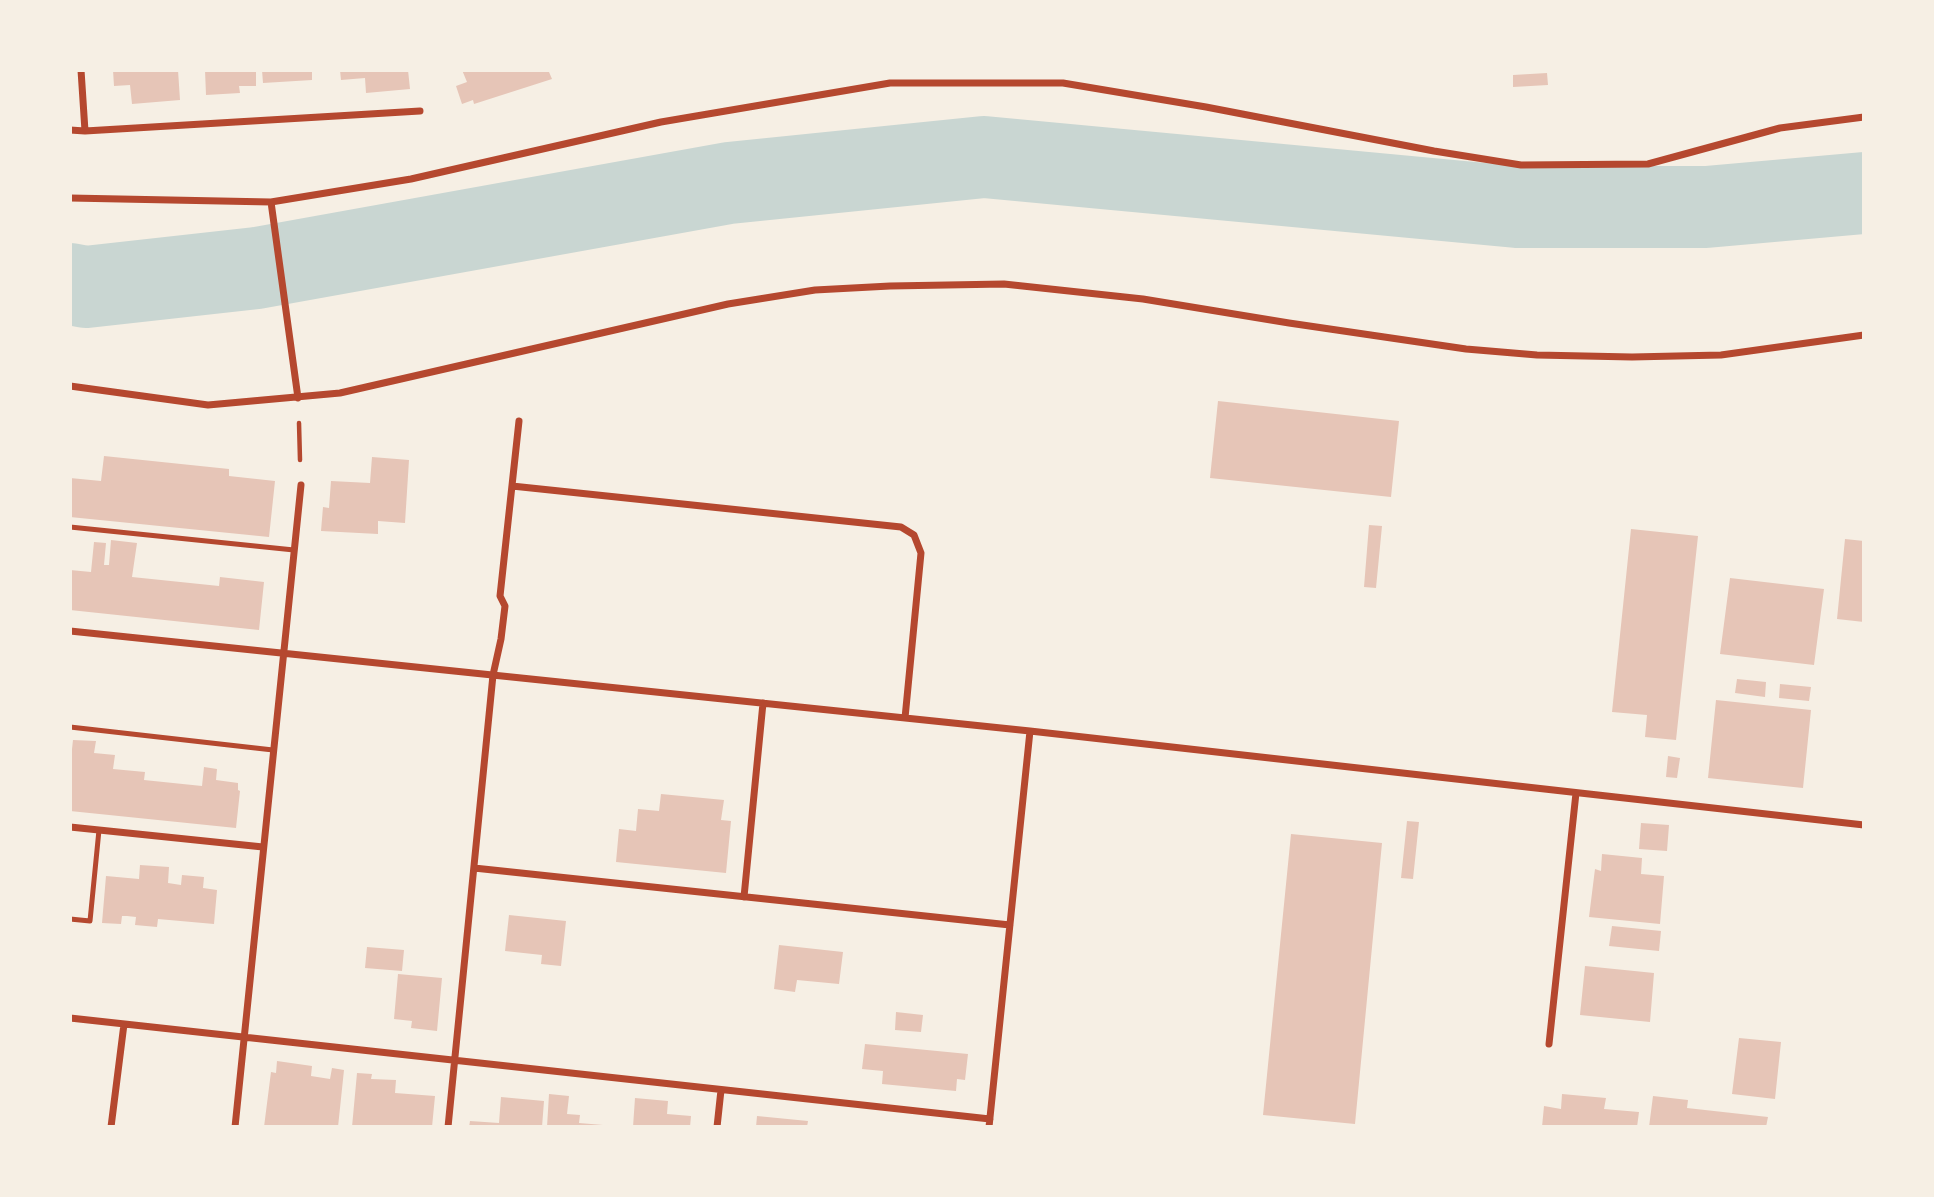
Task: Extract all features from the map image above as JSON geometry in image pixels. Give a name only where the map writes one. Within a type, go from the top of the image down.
[{"type":"street","points":[[81,70],[85,131]]},
{"type":"street","points":[[70,198],[271,202],[411,179],[661,122],[890,83],[1063,83],[1521,165],[1648,164],[1780,128],[1864,117]]},
{"type":"street","points":[[70,130],[420,111]]},
{"type":"street","points":[[271,202],[298,398]]},
{"type":"street","points":[[70,386],[208,405],[340,393],[728,304],[815,290],[890,286],[1004,284],[1143,299],[1466,349],[1537,355],[1721,355],[1864,335]]},
{"type":"street","points":[[448,1127],[493,675],[505,606],[500,596],[519,421]]},
{"type":"street","points":[[235,1127],[302,485]]},
{"type":"street","points":[[512,486],[901,527],[914,535],[921,553],[905,718]]},
{"type":"street","points":[[70,631],[1030,731],[1864,825]]},
{"type":"street","points":[[744,897],[762,703]]},
{"type":"street","points":[[70,1018],[454,1059],[989,1123],[1030,731]]},
{"type":"street","points":[[1549,1044],[1576,793]]},
{"type":"street","points":[[70,827],[263,847]]},
{"type":"street","points":[[474,868],[1010,925]]},
{"type":"street","points":[[111,1127],[124,1024]]},
{"type":"street","points":[[718,1127],[721,1090]]},
{"type":"lane","points":[[70,527],[294,550]]},
{"type":"lane","points":[[70,727],[273,750]]},
{"type":"lane","points":[[70,919],[90,921],[99,830]]},
{"type":"path","points":[[298,398],[302,485]]},
{"type":"building","points":[[113,70],[178,70],[180,100],[132,104],[130,85],[114,86]]},
{"type":"building","points":[[205,70],[256,70],[256,86],[239,86],[240,93],[206,95]]},
{"type":"building","points":[[262,70],[312,70],[312,80],[263,83]]},
{"type":"building","points":[[340,70],[408,70],[410,89],[366,93],[365,78],[341,80]]},
{"type":"building","points":[[462,70],[554,71],[549,72],[552,79],[474,104],[473,100],[462,104],[456,86],[467,82]]},
{"type":"building","points":[[1547,73],[1548,85],[1513,87],[1513,75]]},
{"type":"building","points":[[1218,401],[1399,421],[1391,497],[1210,478]]},
{"type":"building","points":[[104,456],[229,469],[229,476],[275,481],[269,537],[70,517],[70,478],[101,481]]},
{"type":"building","points":[[372,457],[409,460],[405,523],[378,521],[378,534],[321,531],[323,507],[329,508],[331,481],[370,483]]},
{"type":"building","points":[[1369,525],[1382,526],[1376,588],[1364,587]]},
{"type":"building","points":[[1631,529],[1698,536],[1676,740],[1645,737],[1647,715],[1612,712]]},
{"type":"building","points":[[1845,539],[1864,541],[1864,622],[1837,619]]},
{"type":"building","points":[[111,540],[137,543],[132,577],[219,586],[220,577],[264,582],[259,630],[70,610],[70,570],[91,572],[94,542],[106,543],[104,565],[109,565]]},
{"type":"building","points":[[1730,578],[1824,589],[1814,665],[1720,654]]},
{"type":"building","points":[[1737,679],[1766,682],[1765,697],[1735,693]]},
{"type":"building","points":[[1780,684],[1811,687],[1809,701],[1779,698]]},
{"type":"building","points":[[1716,700],[1811,710],[1803,788],[1708,778]]},
{"type":"building","points":[[73,740],[96,741],[94,753],[115,755],[113,769],[145,772],[144,780],[202,786],[204,767],[217,769],[216,780],[238,783],[240,791],[236,828],[70,811]]},
{"type":"building","points":[[1668,756],[1680,758],[1677,778],[1666,777]]},
{"type":"building","points":[[661,794],[724,800],[721,820],[731,821],[726,873],[616,862],[619,829],[636,831],[638,809],[659,811]]},
{"type":"building","points":[[1407,821],[1419,822],[1413,879],[1401,878]]},
{"type":"building","points":[[1641,823],[1669,825],[1667,851],[1639,849]]},
{"type":"building","points":[[1291,834],[1382,843],[1355,1124],[1263,1115]]},
{"type":"building","points":[[1602,854],[1642,858],[1641,874],[1664,876],[1660,924],[1589,917],[1595,869],[1601,871]]},
{"type":"building","points":[[140,865],[169,867],[168,883],[181,885],[182,875],[204,877],[203,888],[217,890],[214,924],[158,919],[157,927],[135,925],[136,917],[127,916],[122,916],[121,924],[102,923],[106,876],[139,879]]},
{"type":"building","points":[[509,915],[566,921],[561,966],[541,964],[542,955],[505,951]]},
{"type":"building","points":[[1612,926],[1661,931],[1659,951],[1609,946]]},
{"type":"building","points":[[779,945],[843,952],[839,984],[797,980],[795,992],[774,989]]},
{"type":"building","points":[[367,947],[404,950],[402,971],[365,968]]},
{"type":"building","points":[[1585,966],[1654,973],[1650,1022],[1580,1015]]},
{"type":"building","points":[[398,974],[442,978],[437,1031],[411,1028],[412,1021],[394,1019]]},
{"type":"building","points":[[896,1012],[923,1015],[921,1032],[895,1030]]},
{"type":"building","points":[[1739,1038],[1781,1042],[1775,1099],[1732,1094]]},
{"type":"building","points":[[865,1044],[968,1054],[965,1080],[957,1079],[956,1091],[882,1084],[883,1071],[862,1069]]},
{"type":"building","points":[[277,1061],[312,1066],[311,1076],[330,1079],[332,1068],[344,1070],[338,1127],[264,1127],[271,1072],[276,1073]]},
{"type":"building","points":[[357,1073],[372,1074],[371,1079],[396,1080],[395,1093],[435,1096],[432,1127],[352,1127]]},
{"type":"building","points":[[549,1094],[569,1096],[567,1114],[580,1115],[579,1123],[603,1127],[547,1127]]},
{"type":"building","points":[[1562,1094],[1606,1098],[1604,1109],[1639,1112],[1637,1127],[1542,1127],[1544,1106],[1561,1109]]},
{"type":"building","points":[[1653,1096],[1688,1100],[1687,1108],[1768,1117],[1766,1127],[1649,1127]]},
{"type":"building","points":[[501,1097],[544,1101],[542,1127],[469,1127],[470,1121],[499,1123]]},
{"type":"building","points":[[635,1098],[668,1101],[667,1114],[691,1116],[690,1127],[633,1127]]},
{"type":"building","points":[[757,1116],[808,1121],[807,1127],[756,1127]]},
{"type":"waterway","points":[[70,284],[86,287],[257,268],[729,183],[984,157],[1517,207],[1706,207],[1864,193]]}]
